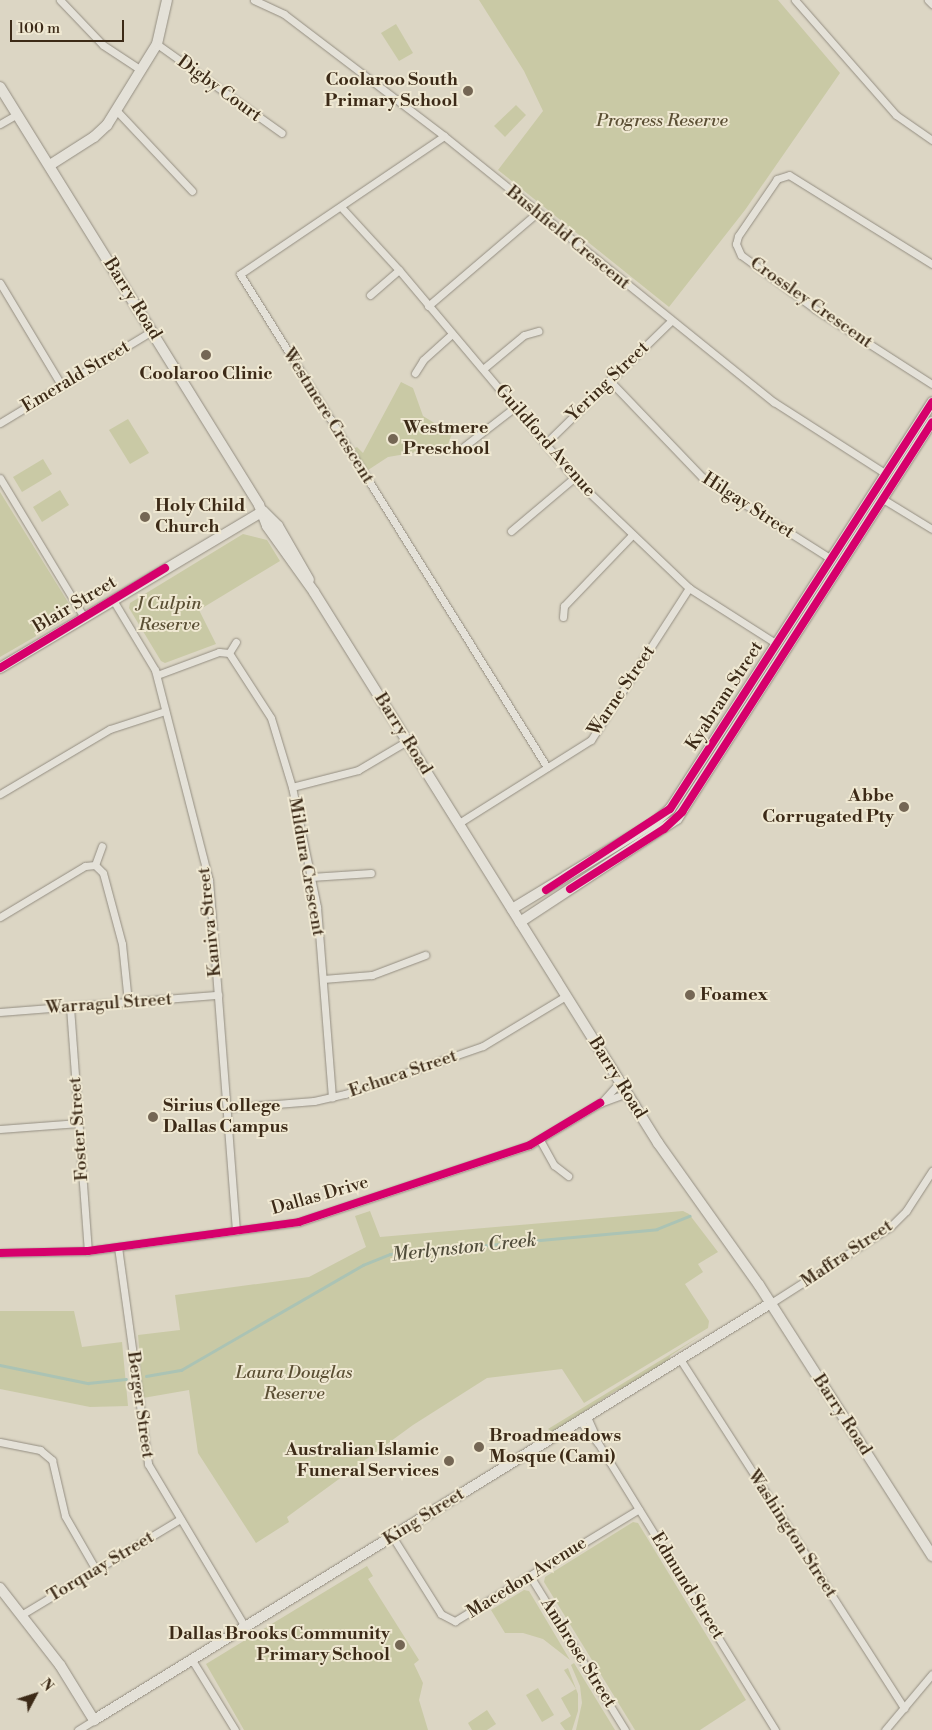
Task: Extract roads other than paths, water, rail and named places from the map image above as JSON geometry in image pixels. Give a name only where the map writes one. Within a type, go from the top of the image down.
[{"type":"street","points":[[60,0],[103,45],[141,70]]},
{"type":"street","points":[[50,166],[99,134],[116,110],[157,44],[167,0]]},
{"type":"street","name":"Bushfield Crescent","points":[[254,0],[284,14],[444,136],[537,213],[774,402],[886,474]]},
{"type":"street","points":[[795,0],[896,115],[932,140]]},
{"type":"street","points":[[928,0],[932,4]]},
{"type":"street","name":"Digby Court","points":[[157,44],[282,134]]},
{"type":"street","name":"Barry Road","points":[[0,87],[263,510],[267,526],[314,592],[627,1094],[669,1160],[771,1303],[932,1556]]},
{"type":"street","points":[[116,110],[192,191]]},
{"type":"street","points":[[0,124],[17,114]]},
{"type":"street","name":"Westmere Crescent","points":[[444,136],[240,274],[547,767]]},
{"type":"street","name":"Crossley Crescent","points":[[932,264],[789,175],[777,179],[738,236],[736,244],[741,255],[815,309],[932,384]]},
{"type":"street","name":"Guildford Avenue","points":[[341,207],[399,270],[574,478],[689,588],[777,644]]},
{"type":"street","points":[[428,306],[537,213]]},
{"type":"street","points":[[370,295],[399,270]]},
{"type":"street","points":[[0,283],[62,386]]},
{"type":"street","name":"Yering Street","points":[[546,443],[671,321]]},
{"type":"street","name":"Emerald Street","points":[[0,423],[152,331]]},
{"type":"street","points":[[483,369],[524,335],[538,331]]},
{"type":"street","points":[[415,373],[424,360],[452,334]]},
{"type":"street","name":"Hilgay Street","points":[[609,380],[702,478],[831,559]]},
{"type":"street","name":"Kyabram Street","points":[[512,909],[661,818],[685,786],[932,402]]},
{"type":"street","points":[[462,448],[515,407]]},
{"type":"street","name":"Kyabram Street","points":[[520,922],[664,830],[677,819],[932,422]]},
{"type":"street","name":"Kyabram Street","points":[[886,474],[895,472],[924,434]]},
{"type":"street","points":[[886,474],[892,484]]},
{"type":"street","points":[[0,478],[84,617]]},
{"type":"street","points":[[511,532],[574,478]]},
{"type":"street","points":[[883,499],[932,529]]},
{"type":"street","name":"Blair Street","points":[[0,668],[263,510]]},
{"type":"street","points":[[563,617],[564,606],[632,535]]},
{"type":"street","name":"Warne Street","points":[[459,823],[591,740],[689,588]]},
{"type":"street","name":"Kaniva Street","points":[[113,600],[157,675],[210,884],[236,1231]]},
{"type":"street","points":[[157,675],[219,652],[229,653],[236,642]]},
{"type":"street","name":"Kyabram Street","points":[[777,644],[786,650]]},
{"type":"street","name":"Mildura Crescent","points":[[229,653],[269,713],[292,787],[311,877],[323,979],[332,1098]]},
{"type":"street","points":[[0,794],[110,728],[165,711]]},
{"type":"street","points":[[292,787],[364,768],[407,741]]},
{"type":"street","points":[[685,786],[695,792]]},
{"type":"street","points":[[95,865],[102,846]]},
{"type":"street","points":[[0,917],[85,866],[95,865]]},
{"type":"street","points":[[95,865],[103,873],[122,944],[128,1002]]},
{"type":"street","points":[[311,877],[371,873]]},
{"type":"street","points":[[323,979],[372,975],[424,955]]},
{"type":"street","name":"Warragul Street","points":[[0,1012],[218,996]]},
{"type":"street","name":"Echuca Street","points":[[227,1108],[332,1098],[483,1046],[566,996]]},
{"type":"street","name":"Foster Street","points":[[70,1007],[88,1251]]},
{"type":"street","name":"Dallas Drive","points":[[600,1103],[620,1082]]},
{"type":"street","name":"Dallas Drive","points":[[0,1253],[88,1251],[304,1220],[540,1140],[600,1103],[627,1094]]},
{"type":"street","points":[[0,1129],[79,1123]]},
{"type":"street","points":[[540,1140],[554,1165],[568,1176]]},
{"type":"street","name":"Maffra Street","points":[[771,1303],[890,1227],[906,1211],[932,1171]]},
{"type":"street","name":"Berger Street","points":[[118,1247],[148,1464],[245,1627]]},
{"type":"street","name":"King Street","points":[[78,1730],[771,1303]]},
{"type":"street","name":"Washington Street","points":[[680,1359],[904,1708]]},
{"type":"street","name":"Edmund Street","points":[[583,1419],[775,1730]]},
{"type":"street","points":[[0,1442],[40,1450],[52,1460],[64,1516],[96,1570]]},
{"type":"street","name":"Macedon Avenue","points":[[392,1536],[441,1614],[449,1621],[460,1619],[639,1509]]},
{"type":"street","name":"Torquay Street","points":[[21,1615],[180,1519]]},
{"type":"street","name":"Ambrose Street","points":[[530,1576],[625,1730]]},
{"type":"street","points":[[0,1588],[60,1665],[94,1720]]},
{"type":"street","points":[[192,1660],[235,1730]]},
{"type":"street","points":[[885,1730],[932,1674]]},
{"type":"waterway","name":"Merlynston Creek","points":[[146,1376],[181,1370],[363,1265],[390,1254],[657,1229],[690,1216]]},
{"type":"waterway","name":"Merlynston Creek","points":[[0,1365],[88,1383],[126,1379]]},
{"type":"place","name":"Coolaroo South Primary School","points":[[468,91]]},
{"type":"place","name":"Coolaroo Clinic","points":[[206,355]]},
{"type":"place","name":"Westmere Preschool","points":[[393,439]]},
{"type":"place","name":"Holy Child Church","points":[[145,517]]},
{"type":"place","name":"Abbe Corrugated Pty","points":[[904,807]]},
{"type":"place","name":"Foamex","points":[[690,995]]},
{"type":"place","name":"Sirius College Dallas Campus","points":[[153,1117]]},
{"type":"place","name":"Broadmeadows Mosque (Cami)","points":[[479,1447]]},
{"type":"place","name":"Australian Islamic Funeral Services","points":[[449,1461]]},
{"type":"place","name":"Dallas Brooks Community Primary School","points":[[400,1645]]},
{"type":"park label","name":"Progress Reserve","points":[[662,121]]},
{"type":"park label","name":"J Culpin Reserve","points":[[169,615]]},
{"type":"park label","name":"Laura Douglas Reserve","points":[[294,1384]]}]
